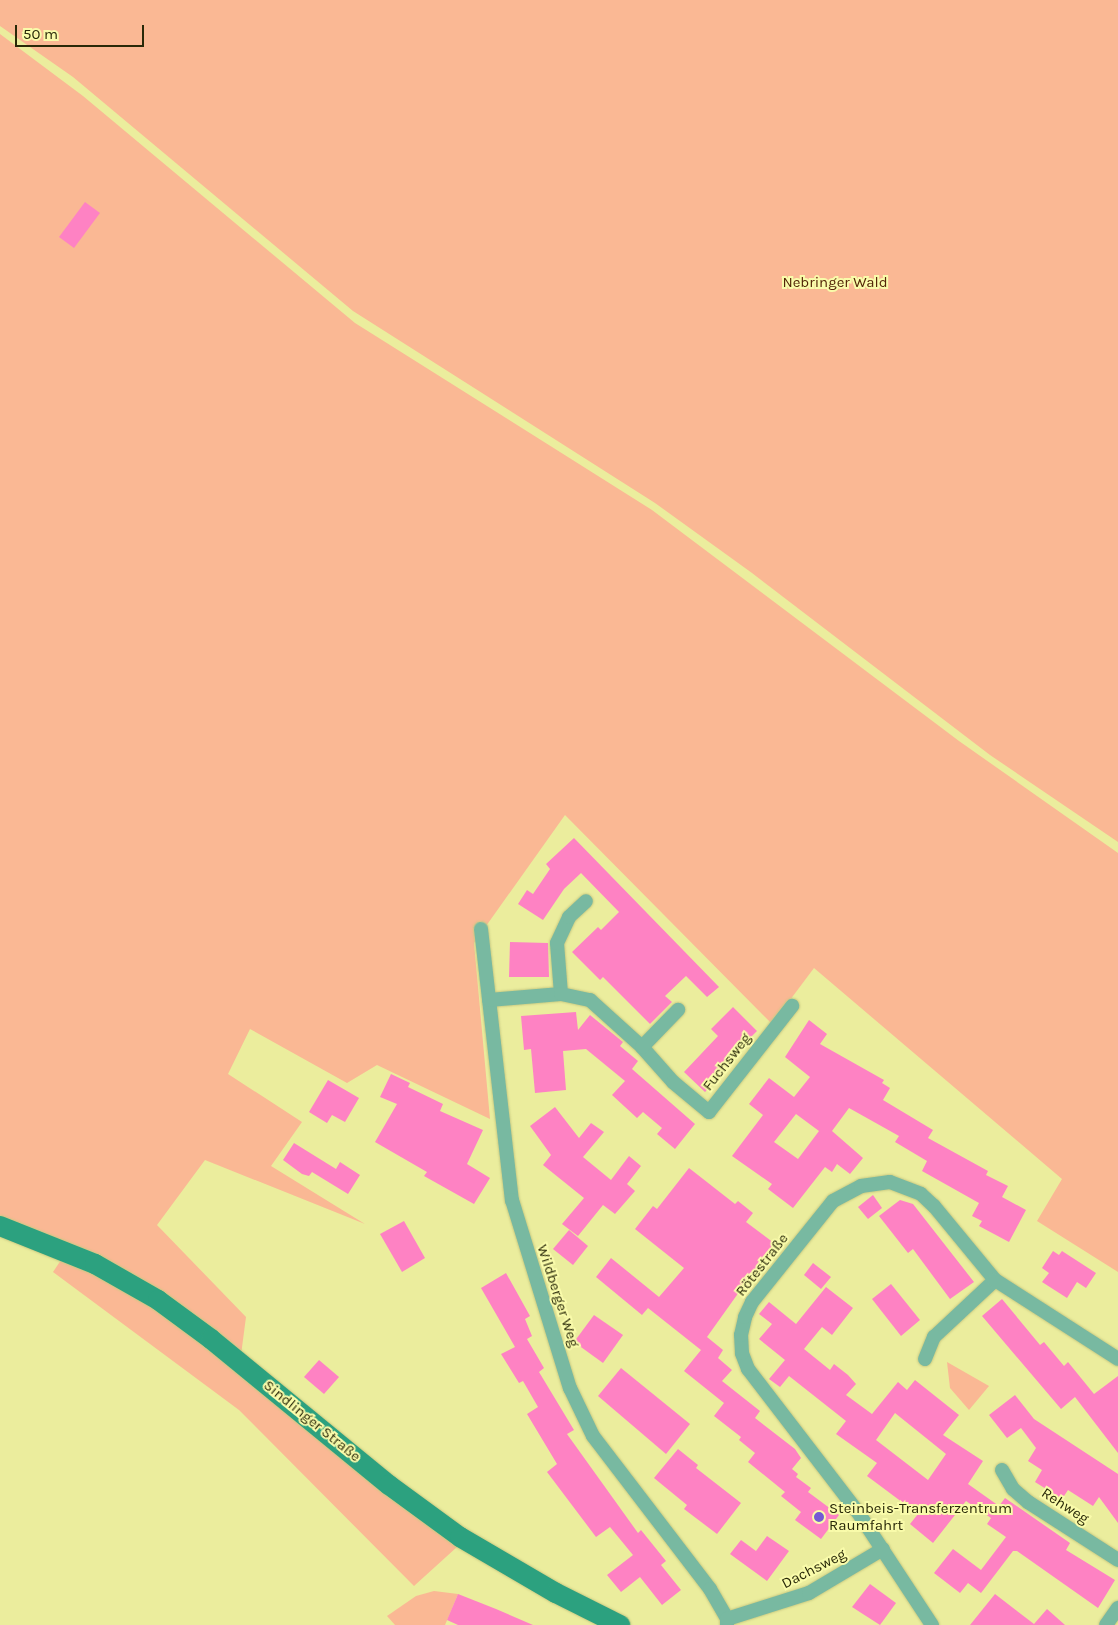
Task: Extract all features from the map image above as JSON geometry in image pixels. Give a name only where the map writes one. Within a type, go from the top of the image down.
[{"type":"street","points":[[561,994],[557,943],[569,917],[586,901]]},
{"type":"street","name":"Wildberger Weg","points":[[481,929],[512,1200],[573,1395],[593,1436],[705,1582],[727,1622]]},
{"type":"street","name":"Fuchsweg","points":[[489,1000],[561,994],[590,1000],[642,1047],[672,1082],[708,1112],[792,1006]]},
{"type":"street","points":[[642,1047],[678,1010]]},
{"type":"street","name":"Rötestraße","points":[[932,1625],[883,1549],[801,1434],[756,1383],[742,1353],[744,1317],[752,1302],[833,1201],[846,1191],[874,1183],[890,1182],[921,1194],[995,1280],[1118,1360]]},
{"type":"street","name":"Sindlinger Straße","points":[[0,1226],[95,1264],[158,1300],[211,1338],[389,1485],[460,1537],[556,1593],[620,1625]]},
{"type":"street","points":[[925,1359],[934,1337],[995,1280]]},
{"type":"street","name":"Rehweg","points":[[1002,1470],[1013,1488],[1028,1502],[1118,1560]]},
{"type":"street","name":"Dachsweg","points":[[727,1622],[809,1593],[883,1549]]},
{"type":"street","points":[[1106,1625],[1118,1608]]},
{"type":"green space","name":"Nebringer Wald","points":[[0,0],[1118,0],[1118,842],[990,755],[752,573],[655,503],[353,311],[73,77],[0,26]]},
{"type":"green space","points":[[0,34],[83,96],[355,323],[652,510],[959,741],[1118,853],[1118,1272],[1037,1221],[1062,1179],[814,968],[772,1024],[565,815],[474,943],[490,1119],[377,1065],[347,1083],[250,1029],[228,1074],[302,1122],[271,1166],[365,1224],[205,1160],[157,1225],[246,1317],[241,1355],[0,1219]]},
{"type":"green space","points":[[63,1257],[157,1308],[457,1547],[414,1586],[239,1410],[53,1272]]},
{"type":"green space","points":[[947,1362],[989,1386],[969,1410],[950,1388]]},
{"type":"green space","points":[[434,1591],[458,1594],[445,1625],[395,1625],[387,1616],[416,1596]]},
{"type":"building","points":[[85,202],[100,213],[74,248],[59,237]]},
{"type":"building","points":[[574,838],[719,987],[707,997],[686,976],[665,996],[672,1002],[650,1024],[603,977],[600,980],[572,952],[598,927],[601,930],[619,912],[581,873],[564,889],[543,920],[518,904],[527,890],[533,894],[550,869],[546,864]]},
{"type":"building","points":[[510,942],[548,943],[549,977],[509,977]]},
{"type":"building","points":[[733,1007],[757,1031],[724,1064],[728,1068],[705,1092],[684,1072],[718,1036],[711,1029]]},
{"type":"building","points":[[576,1012],[578,1030],[590,1015],[623,1042],[620,1046],[638,1061],[632,1069],[695,1124],[675,1149],[657,1134],[662,1128],[643,1112],[637,1118],[612,1095],[625,1081],[586,1049],[563,1051],[566,1090],[535,1093],[531,1049],[524,1050],[521,1016]]},
{"type":"building","points":[[809,1020],[827,1034],[820,1044],[884,1080],[882,1083],[890,1088],[883,1100],[933,1130],[928,1138],[988,1171],[986,1175],[1008,1186],[1002,1197],[1026,1210],[1009,1242],[979,1226],[982,1221],[972,1216],[979,1203],[922,1171],[927,1161],[895,1142],[899,1136],[849,1108],[832,1131],[863,1158],[850,1174],[837,1164],[832,1172],[825,1167],[793,1208],[768,1189],[772,1184],[732,1156],[763,1115],[749,1104],[769,1078],[794,1097],[810,1077],[785,1057]],"holes":[[[796,1114],[819,1131],[798,1159],[774,1142]]]},
{"type":"building","points":[[391,1074],[410,1083],[408,1087],[443,1104],[440,1111],[483,1130],[467,1164],[490,1178],[474,1204],[424,1176],[427,1172],[375,1142],[397,1104],[380,1097]]},
{"type":"building","points":[[328,1080],[359,1098],[345,1122],[332,1115],[327,1123],[309,1112]]},
{"type":"building","points":[[555,1107],[579,1138],[591,1123],[604,1132],[583,1157],[611,1180],[629,1156],[641,1166],[627,1184],[635,1191],[615,1214],[603,1205],[578,1236],[562,1224],[584,1198],[543,1165],[551,1155],[530,1126]]},
{"type":"building","points":[[294,1143],[336,1169],[340,1162],[360,1175],[348,1194],[312,1172],[309,1176],[302,1174],[283,1160]]},
{"type":"building","points":[[689,1168],[735,1204],[738,1201],[753,1213],[746,1222],[774,1243],[707,1337],[723,1350],[718,1358],[732,1370],[722,1381],[760,1411],[755,1418],[795,1449],[801,1458],[792,1469],[798,1474],[796,1477],[811,1488],[808,1492],[839,1515],[821,1539],[795,1520],[801,1512],[781,1496],[785,1492],[748,1462],[755,1453],[739,1440],[741,1437],[714,1416],[724,1403],[684,1371],[701,1350],[648,1308],[642,1315],[596,1277],[611,1258],[659,1297],[684,1268],[635,1229],[653,1206],[657,1209]]},
{"type":"building","points":[[873,1195],[882,1208],[868,1219],[858,1207]]},
{"type":"building","points":[[900,1200],[913,1204],[974,1282],[950,1299],[913,1249],[908,1253],[879,1216]]},
{"type":"building","points":[[404,1221],[425,1258],[402,1272],[380,1234]]},
{"type":"building","points":[[569,1230],[588,1246],[573,1265],[553,1249]]},
{"type":"building","points":[[1053,1251],[1059,1255],[1062,1251],[1096,1273],[1086,1288],[1077,1282],[1067,1298],[1042,1282],[1049,1273],[1042,1268]]},
{"type":"building","points":[[813,1263],[831,1277],[821,1289],[804,1275]]},
{"type":"building","points":[[506,1273],[530,1316],[525,1319],[532,1336],[527,1339],[544,1368],[539,1372],[574,1430],[567,1434],[638,1533],[641,1530],[666,1561],[661,1565],[681,1590],[662,1605],[640,1577],[621,1592],[607,1575],[633,1555],[610,1527],[596,1537],[547,1472],[557,1464],[527,1414],[538,1407],[523,1381],[519,1383],[501,1354],[515,1347],[481,1288]]},
{"type":"building","points":[[891,1284],[920,1320],[901,1336],[872,1299]]},
{"type":"building","points":[[826,1287],[853,1308],[832,1335],[822,1327],[804,1349],[830,1370],[834,1364],[848,1375],[856,1384],[846,1395],[872,1414],[898,1382],[907,1390],[915,1380],[959,1415],[943,1435],[983,1461],[968,1484],[999,1506],[1005,1498],[1070,1543],[1066,1550],[1115,1580],[1098,1608],[1017,1551],[1013,1551],[981,1593],[968,1583],[960,1593],[934,1573],[953,1549],[981,1570],[1006,1537],[987,1524],[991,1518],[966,1501],[933,1543],[910,1524],[918,1514],[867,1476],[877,1463],[836,1434],[846,1421],[789,1376],[780,1387],[769,1379],[785,1360],[759,1339],[772,1324],[759,1314],[769,1302],[796,1324]],"holes":[[[895,1413],[946,1454],[928,1480],[876,1440]]]},
{"type":"building","points":[[1002,1299],[1040,1345],[1044,1342],[1064,1366],[1068,1362],[1094,1394],[1118,1376],[1118,1453],[1075,1397],[1061,1409],[982,1316]]},
{"type":"building","points":[[594,1315],[623,1335],[603,1363],[574,1342]]},
{"type":"building","points":[[319,1360],[339,1377],[324,1394],[304,1377]]},
{"type":"building","points":[[621,1368],[690,1424],[666,1454],[598,1396]]},
{"type":"building","points":[[1015,1395],[1034,1419],[1118,1474],[1118,1523],[1099,1497],[1093,1506],[1068,1490],[1062,1499],[1035,1482],[1042,1470],[1028,1461],[1036,1448],[1021,1428],[1007,1438],[989,1415]]},
{"type":"building","points":[[678,1449],[698,1465],[696,1468],[741,1503],[717,1534],[684,1509],[687,1505],[654,1478]]},
{"type":"building","points":[[767,1536],[789,1551],[767,1581],[730,1554],[741,1540],[756,1551]]},
{"type":"building","points":[[870,1584],[896,1603],[880,1625],[852,1607]]},
{"type":"building","points":[[458,1594],[533,1625],[458,1625],[447,1620]]},
{"type":"building","points":[[995,1594],[1034,1624],[1047,1609],[1065,1625],[970,1625]]},
{"type":"place","name":"Steinbeis-Transferzentrum Raumfahrt","points":[[819,1517]]}]
